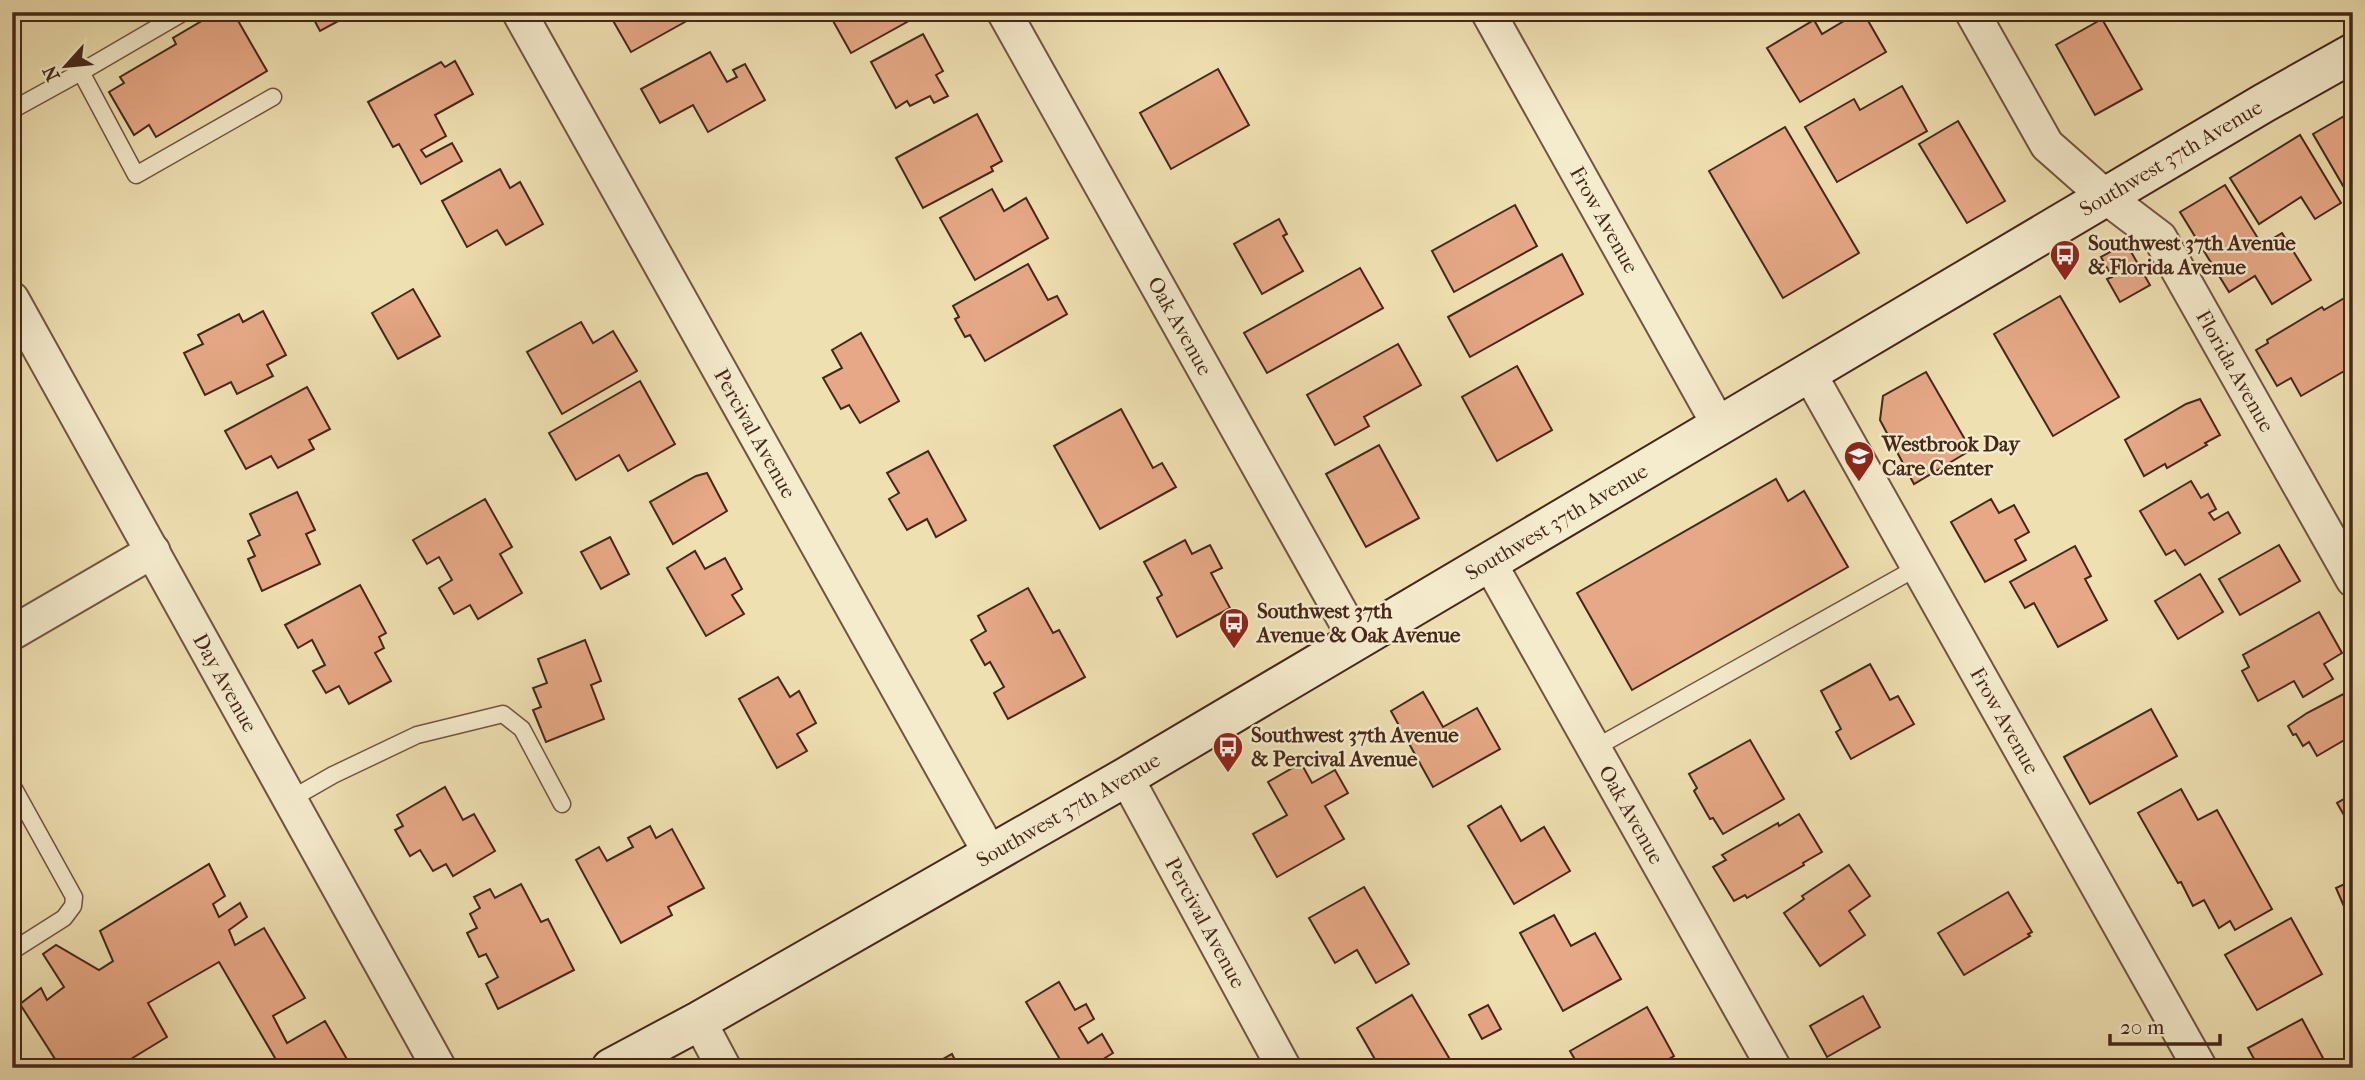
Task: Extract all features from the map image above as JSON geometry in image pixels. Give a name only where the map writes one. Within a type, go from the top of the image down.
[{"type":"main road","name":"Southwest 37th Avenue","points":[[611,1068],[699,1021],[1126,777],[2353,53]]},
{"type":"street","name":"Percival Avenue","points":[[519,12],[991,855]]},
{"type":"street","name":"Oak Avenue","points":[[1004,12],[1356,640]]},
{"type":"street","name":"Frow Avenue","points":[[1488,12],[1720,427]]},
{"type":"street","name":"Florida Avenue","points":[[1972,12],[2047,145],[2106,197],[2160,238],[2353,580]]},
{"type":"street","name":"Day Avenue","points":[[12,299],[439,1068]]},
{"type":"street","name":"Frow Avenue","points":[[1809,373],[2200,1068]]},
{"type":"street","points":[[12,633],[153,551]]},
{"type":"street","name":"Oak Avenue","points":[[1489,562],[1774,1068]]},
{"type":"street","name":"Percival Avenue","points":[[1126,777],[1284,1068]]},
{"type":"street","points":[[699,1021],[724,1068]]},
{"type":"lane","points":[[12,110],[184,12]]},
{"type":"lane","points":[[81,72],[136,175],[273,97]]},
{"type":"lane","points":[[1593,749],[1918,566]]},
{"type":"lane","points":[[291,799],[333,775],[417,735],[503,714],[522,729],[562,804]]},
{"type":"lane","points":[[12,785],[74,897],[70,912],[64,918],[12,951]]},
{"type":"building","points":[[217,12],[233,12],[267,71],[156,137],[149,125],[134,135],[109,92],[124,83],[120,77],[176,44],[173,38]]},
{"type":"building","points":[[310,12],[355,12],[320,31]]},
{"type":"building","points":[[608,12],[701,12],[701,13],[631,52]]},
{"type":"building","points":[[828,12],[925,12],[851,53]]},
{"type":"building","points":[[1863,12],[1886,52],[1800,102],[1767,48],[1814,20],[1822,34]]},
{"type":"building","points":[[2102,19],[2142,89],[2095,115],[2056,45]]},
{"type":"building","points":[[923,34],[943,71],[936,75],[948,96],[934,103],[930,96],[910,106],[907,101],[896,108],[871,62]]},
{"type":"building","points":[[710,52],[727,82],[737,77],[733,70],[745,64],[765,100],[708,132],[693,105],[660,123],[641,89]]},
{"type":"building","points":[[455,61],[473,94],[435,115],[446,136],[421,150],[426,157],[452,143],[462,161],[421,184],[399,144],[393,147],[368,102],[441,62],[445,67]]},
{"type":"building","points":[[1218,69],[1249,125],[1171,169],[1140,113]]},
{"type":"building","points":[[1902,86],[1927,131],[1837,182],[1805,127],[1854,99],[1860,110]]},
{"type":"building","points":[[2353,111],[2353,203],[2313,134]]},
{"type":"building","points":[[977,114],[1002,161],[991,167],[993,171],[923,208],[896,158]]},
{"type":"building","points":[[1958,121],[2005,201],[1967,223],[1919,144]]},
{"type":"building","points":[[1785,127],[1859,253],[1783,298],[1709,171]]},
{"type":"building","points":[[2300,135],[2341,203],[2315,219],[2301,197],[2259,224],[2230,178]]},
{"type":"building","points":[[500,169],[510,188],[520,182],[543,224],[506,245],[497,230],[467,247],[442,201]]},
{"type":"building","points":[[2225,185],[2262,245],[2282,233],[2311,280],[2272,304],[2255,276],[2229,292],[2180,212]]},
{"type":"building","points":[[992,189],[1004,211],[1026,198],[1048,238],[975,280],[940,218]]},
{"type":"building","points":[[1515,205],[1537,246],[1454,292],[1432,251]]},
{"type":"building","points":[[1279,219],[1287,234],[1283,236],[1303,271],[1262,294],[1234,244]]},
{"type":"building","points":[[2126,243],[2150,285],[2120,302],[2107,279],[2112,277],[2101,257]]},
{"type":"building","points":[[1562,254],[1583,294],[1470,357],[1448,317]]},
{"type":"building","points":[[1028,264],[1048,300],[1057,296],[1067,314],[985,361],[970,335],[965,337],[955,319],[959,317],[953,306]]},
{"type":"building","points":[[1360,268],[1383,308],[1267,373],[1244,333]]},
{"type":"building","points":[[413,289],[440,336],[398,359],[372,313]]},
{"type":"building","points":[[2353,293],[2353,366],[2301,396],[2291,378],[2277,386],[2256,350],[2268,343],[2267,340],[2322,307],[2324,310]]},
{"type":"building","points":[[2060,296],[2119,397],[2053,436],[1994,334]]},
{"type":"building","points":[[263,311],[286,355],[267,365],[273,376],[237,394],[231,382],[205,395],[184,353],[203,344],[198,335],[239,314],[243,322]]},
{"type":"building","points":[[581,322],[593,343],[613,331],[637,371],[562,414],[527,352]]},
{"type":"building","points":[[861,333],[899,401],[860,423],[849,405],[841,409],[823,378],[842,368],[832,350]]},
{"type":"building","points":[[1398,344],[1421,385],[1364,417],[1369,426],[1335,445],[1307,395]]},
{"type":"building","points":[[1517,366],[1552,430],[1497,461],[1462,397]]},
{"type":"building","points":[[1926,372],[1971,450],[1914,484],[1880,420],[1883,396]]},
{"type":"building","points":[[640,381],[675,444],[628,471],[619,455],[576,480],[549,433]]},
{"type":"building","points":[[307,387],[330,429],[309,440],[314,449],[278,468],[271,456],[246,469],[225,431]]},
{"type":"building","points":[[2200,399],[2220,435],[2167,468],[2165,464],[2144,476],[2125,440],[2186,404]]},
{"type":"building","points":[[1121,409],[1153,468],[1162,463],[1176,487],[1100,529],[1054,446]]},
{"type":"building","points":[[1379,445],[1419,518],[1366,547],[1326,474]]},
{"type":"building","points":[[928,451],[966,520],[936,537],[927,519],[907,530],[889,499],[899,493],[887,473]]},
{"type":"building","points":[[707,473],[727,511],[673,544],[650,502],[696,476]]},
{"type":"building","points":[[1776,479],[1788,501],[1804,491],[1848,567],[1632,690],[1577,593]]},
{"type":"building","points":[[2191,481],[2201,498],[2208,494],[2216,509],[2209,513],[2214,520],[2228,512],[2240,533],[2185,565],[2175,550],[2166,555],[2140,511]]},
{"type":"building","points":[[297,492],[315,530],[306,534],[320,564],[262,591],[248,559],[255,556],[248,541],[260,535],[250,514]]},
{"type":"building","points":[[485,499],[512,547],[500,554],[522,593],[478,619],[470,605],[454,614],[439,588],[452,580],[439,557],[427,564],[413,540]]},
{"type":"building","points":[[1991,499],[1999,513],[2014,505],[2029,532],[2015,540],[2026,560],[1985,582],[1951,522]]},
{"type":"building","points":[[610,537],[629,574],[601,589],[581,552]]},
{"type":"building","points":[[1185,540],[1192,554],[1210,545],[1222,568],[1211,573],[1230,608],[1177,637],[1157,598],[1162,595],[1144,562]]},
{"type":"building","points":[[2279,545],[2300,581],[2240,615],[2219,579]]},
{"type":"building","points":[[2075,546],[2091,576],[2085,579],[2107,620],[2058,647],[2034,603],[2025,608],[2010,582]]},
{"type":"building","points":[[695,551],[705,569],[725,558],[742,589],[732,595],[744,614],[706,636],[667,568]]},
{"type":"building","points":[[2200,574],[2223,612],[2178,639],[2155,601]]},
{"type":"building","points":[[360,585],[386,633],[379,637],[384,648],[375,653],[391,681],[349,704],[339,686],[326,693],[313,671],[325,665],[312,640],[298,648],[285,625]]},
{"type":"building","points":[[1028,588],[1053,633],[1059,630],[1085,677],[1008,719],[994,693],[1004,687],[990,662],[985,665],[971,640],[986,631],[978,616]]},
{"type":"building","points":[[2319,612],[2342,653],[2324,664],[2333,679],[2303,697],[2294,681],[2258,701],[2242,671],[2249,667],[2243,655]]},
{"type":"building","points":[[585,640],[601,681],[591,685],[604,719],[546,742],[533,710],[541,707],[533,688],[547,683],[538,659]]},
{"type":"building","points":[[1870,664],[1890,700],[1898,696],[1914,724],[1851,759],[1836,732],[1841,729],[1821,691]]},
{"type":"building","points":[[778,677],[790,697],[799,691],[816,723],[797,734],[807,751],[777,768],[739,699]]},
{"type":"building","points":[[2353,689],[2353,735],[2317,756],[2309,742],[2303,746],[2288,726]]},
{"type":"building","points":[[1423,692],[1443,727],[1477,708],[1500,749],[1433,787],[1391,711]]},
{"type":"building","points":[[2151,709],[2177,756],[2090,804],[2064,757]]},
{"type":"building","points":[[1750,740],[1784,799],[1723,834],[1713,818],[1710,819],[1694,791],[1697,788],[1689,774]]},
{"type":"building","points":[[1301,763],[1312,783],[1335,770],[1348,793],[1325,806],[1344,839],[1277,877],[1253,834],[1287,815],[1268,782]]},
{"type":"building","points":[[445,787],[463,820],[474,814],[495,851],[453,876],[446,864],[433,871],[420,850],[410,856],[395,830],[403,826],[397,815]]},
{"type":"building","points":[[2181,789],[2198,820],[2217,810],[2272,909],[2235,930],[2230,921],[2219,928],[2204,900],[2193,906],[2138,813]]},
{"type":"building","points":[[2353,794],[2353,831],[2337,803]]},
{"type":"building","points":[[1501,806],[1521,841],[1544,827],[1570,871],[1514,904],[1468,826]]},
{"type":"building","points":[[1799,814],[1822,852],[1747,898],[1745,895],[1734,901],[1713,867],[1726,860],[1722,855]]},
{"type":"building","points":[[650,826],[656,838],[672,829],[704,888],[668,907],[672,915],[621,943],[576,860],[599,847],[607,861],[633,847],[628,838]]},
{"type":"building","points":[[209,864],[225,896],[213,904],[219,917],[240,903],[247,917],[229,930],[235,945],[264,928],[305,998],[273,1016],[287,1043],[325,1021],[352,1068],[258,1068],[275,1058],[219,962],[148,1003],[167,1037],[116,1068],[40,1068],[55,1059],[20,1004],[41,988],[47,1000],[64,987],[43,954],[56,945],[99,970],[113,961],[100,931]]},
{"type":"building","points":[[1849,865],[1870,896],[1849,911],[1865,935],[1820,966],[1784,913],[1804,899],[1802,896]]},
{"type":"building","points":[[2353,880],[2353,927],[2336,888]]},
{"type":"building","points":[[521,884],[541,922],[548,919],[574,970],[498,1009],[486,984],[498,977],[486,954],[479,957],[467,933],[477,928],[470,914],[480,908],[474,897],[490,889],[495,898]]},
{"type":"building","points":[[1364,887],[1409,964],[1376,983],[1357,950],[1335,963],[1309,918]]},
{"type":"building","points":[[2008,892],[2032,932],[2028,934],[2030,936],[1964,975],[1938,933]]},
{"type":"building","points":[[1554,915],[1571,946],[1595,933],[1621,979],[1563,1011],[1520,933]]},
{"type":"building","points":[[2291,918],[2322,974],[2257,1010],[2225,955]]},
{"type":"building","points":[[1059,982],[1075,1010],[1086,1004],[1094,1019],[1079,1028],[1088,1043],[1102,1034],[1113,1053],[1100,1061],[1104,1068],[1065,1068],[1026,1002]]},
{"type":"building","points":[[1412,995],[1455,1068],[1406,1068],[1402,1061],[1392,1068],[1380,1068],[1357,1028]]},
{"type":"building","points":[[1863,996],[1880,1027],[1827,1057],[1810,1026]]},
{"type":"building","points":[[1488,1005],[1501,1029],[1482,1039],[1469,1015]]},
{"type":"building","points":[[1647,1007],[1674,1056],[1653,1068],[1580,1068],[1570,1051]]},
{"type":"building","points":[[2302,1019],[2323,1058],[2305,1068],[2259,1068],[2248,1048]]},
{"type":"building","points":[[952,1054],[959,1068],[927,1068]]},
{"type":"place","name":"Southwest 37th Avenue & Florida Avenue","points":[[2065,282]]},
{"type":"place","name":"Westbrook Day Care Center","points":[[1859,483]]},
{"type":"place","name":"Southwest 37th Avenue & Oak Avenue","points":[[1234,650]]},
{"type":"place","name":"Southwest 37th Avenue & Percival Avenue","points":[[1228,774]]}]
